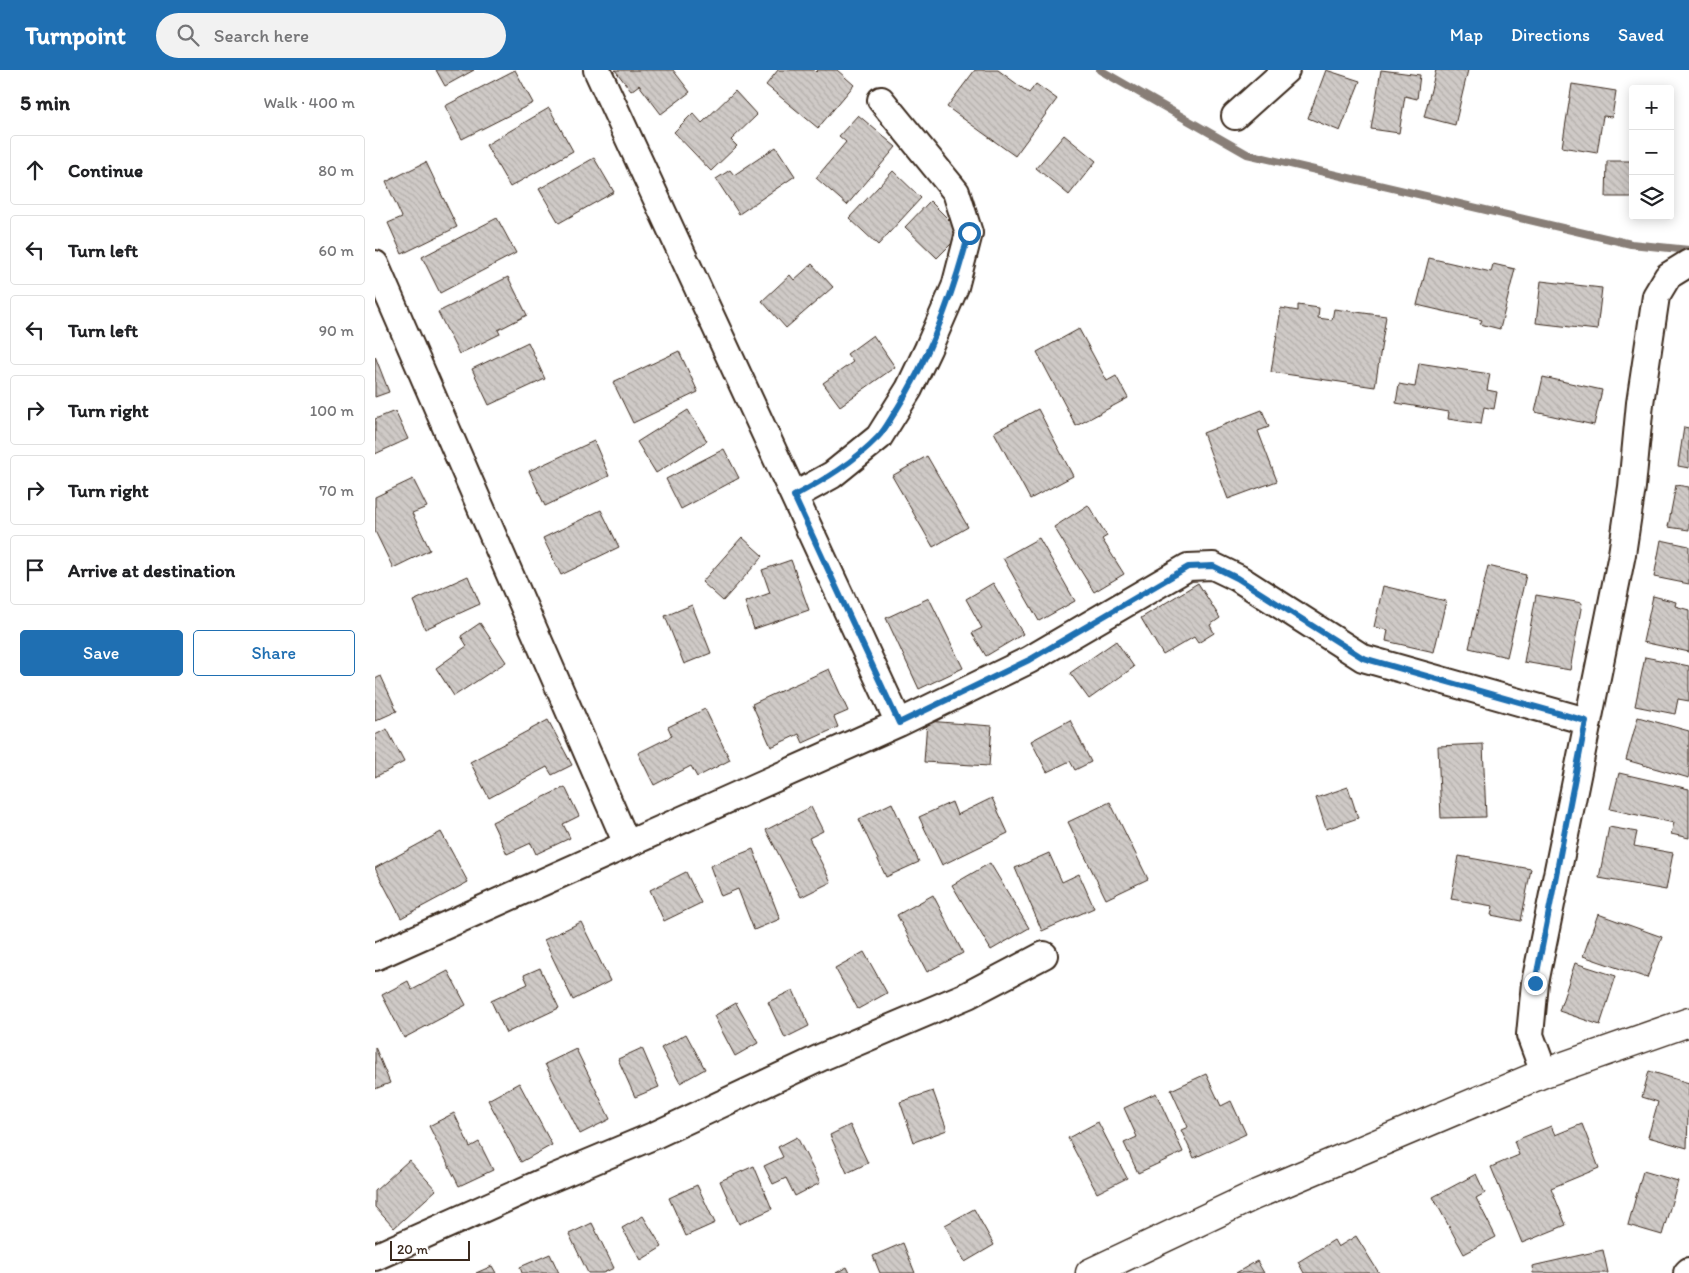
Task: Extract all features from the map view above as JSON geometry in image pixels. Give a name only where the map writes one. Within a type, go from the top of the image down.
[{"type":"street","points":[[597,70],[899,723]]},
{"type":"street","points":[[1235,116],[1286,70]]},
{"type":"street","points":[[794,496],[832,475],[879,437],[909,389],[928,349],[955,287],[969,233],[956,192],[881,100]]},
{"type":"street","points":[[1544,1073],[1530,1035],[1535,983],[1586,721],[1622,554],[1632,487],[1640,402],[1656,296],[1668,276],[1689,263]]},
{"type":"street","points":[[375,264],[627,844]]},
{"type":"street","points":[[375,957],[899,723],[1029,660],[1188,567],[1213,566],[1237,578],[1363,658],[1586,721]]},
{"type":"street","points":[[375,1257],[653,1136],[822,1057],[968,994],[1045,955]]},
{"type":"street","points":[[1090,1273],[1253,1196],[1544,1073],[1689,1022]]},
{"type":"building","points":[[436,70],[474,70],[445,86]]},
{"type":"building","points":[[515,70],[533,103],[462,139],[445,106]]},
{"type":"building","points":[[615,70],[673,70],[690,92],[661,114],[639,85],[631,91]]},
{"type":"building","points":[[778,70],[814,70],[816,72],[818,70],[837,70],[854,85],[818,128],[766,85]]},
{"type":"building","points":[[975,70],[998,70],[1029,93],[1036,84],[1057,99],[1015,156],[947,107]]},
{"type":"building","points":[[1326,70],[1360,81],[1340,131],[1308,118]]},
{"type":"building","points":[[1381,70],[1420,75],[1417,99],[1405,96],[1399,133],[1371,129]]},
{"type":"building","points":[[1436,70],[1468,70],[1455,125],[1424,117]]},
{"type":"building","points":[[1572,84],[1616,91],[1612,117],[1603,116],[1597,153],[1562,147]]},
{"type":"building","points":[[735,91],[757,115],[731,140],[737,146],[711,171],[674,132],[693,113],[702,123]]},
{"type":"building","points":[[549,108],[573,151],[510,187],[486,145]]},
{"type":"building","points":[[858,115],[896,147],[847,205],[816,178],[846,142],[839,136]]},
{"type":"building","points":[[1064,135],[1096,161],[1069,195],[1036,168]]},
{"type":"building","points":[[776,147],[795,176],[739,214],[716,179],[730,170],[734,175]]},
{"type":"building","points":[[594,158],[614,192],[559,223],[539,189]]},
{"type":"building","points":[[1607,161],[1629,161],[1629,197],[1606,197]]},
{"type":"building","points":[[426,162],[457,227],[402,254],[388,223],[402,217],[386,182]]},
{"type":"building","points":[[893,171],[921,198],[878,245],[849,218]]},
{"type":"building","points":[[930,201],[962,233],[937,258],[905,227]]},
{"type":"building","points":[[497,218],[516,253],[440,293],[422,257]]},
{"type":"building","points":[[1429,258],[1491,272],[1493,264],[1515,269],[1500,329],[1480,324],[1482,320],[1417,305]]},
{"type":"building","points":[[812,264],[833,287],[786,328],[762,301],[790,275],[794,280]]},
{"type":"building","points":[[508,277],[527,315],[498,330],[500,334],[459,354],[438,312]]},
{"type":"building","points":[[1541,281],[1602,288],[1597,330],[1536,323]]},
{"type":"building","points":[[1298,305],[1319,308],[1318,318],[1332,320],[1334,309],[1386,316],[1375,387],[1271,372],[1281,308],[1298,311]]},
{"type":"building","points":[[1079,329],[1107,381],[1116,376],[1128,398],[1076,426],[1037,352]]},
{"type":"building","points":[[873,335],[895,367],[840,406],[823,383],[853,362],[847,354]]},
{"type":"building","points":[[528,342],[545,379],[489,405],[472,369]]},
{"type":"building","points":[[679,351],[698,392],[633,423],[613,382]]},
{"type":"building","points":[[375,356],[389,392],[375,397]]},
{"type":"building","points":[[1419,363],[1490,374],[1487,390],[1497,392],[1494,409],[1484,407],[1481,424],[1448,419],[1449,412],[1396,403],[1399,384],[1415,387]]},
{"type":"building","points":[[1543,377],[1602,390],[1594,425],[1535,412]]},
{"type":"building","points":[[1038,409],[1073,476],[1030,499],[994,432]]},
{"type":"building","points":[[688,410],[707,441],[656,473],[637,442]]},
{"type":"building","points":[[1262,410],[1269,427],[1258,431],[1277,481],[1228,499],[1203,433]]},
{"type":"building","points":[[395,411],[408,439],[375,454],[375,419]]},
{"type":"building","points":[[1684,427],[1689,428],[1689,468],[1678,466]]},
{"type":"building","points":[[594,441],[609,476],[545,506],[529,471]]},
{"type":"building","points":[[724,449],[739,478],[681,509],[666,479]]},
{"type":"building","points":[[927,456],[968,527],[933,547],[892,476]]},
{"type":"building","points":[[413,479],[427,507],[412,513],[430,550],[393,568],[375,531],[375,497]]},
{"type":"building","points":[[1676,485],[1689,487],[1689,530],[1668,527]]},
{"type":"building","points":[[1088,505],[1107,536],[1102,539],[1124,574],[1094,592],[1054,527]]},
{"type":"building","points":[[601,510],[619,547],[561,575],[543,538]]},
{"type":"building","points":[[742,537],[763,556],[723,601],[702,582]]},
{"type":"building","points":[[1039,538],[1075,601],[1039,621],[1003,558]]},
{"type":"building","points":[[1661,540],[1689,546],[1689,584],[1654,577]]},
{"type":"building","points":[[791,560],[809,610],[754,629],[745,602],[770,593],[762,570]]},
{"type":"building","points":[[1488,566],[1526,575],[1507,657],[1469,648]]},
{"type":"building","points":[[468,576],[480,604],[425,629],[413,601]]},
{"type":"building","points":[[993,583],[1023,634],[986,656],[972,633],[982,628],[966,599]]},
{"type":"building","points":[[1198,583],[1220,618],[1210,625],[1214,633],[1198,643],[1194,637],[1163,655],[1141,618]]},
{"type":"building","points":[[1383,586],[1446,601],[1434,652],[1386,641],[1388,630],[1374,627]]},
{"type":"building","points":[[1536,595],[1582,603],[1570,670],[1524,662]]},
{"type":"building","points":[[1653,596],[1676,602],[1675,606],[1689,610],[1689,652],[1643,642]]},
{"type":"building","points":[[929,598],[963,668],[919,689],[886,618]]},
{"type":"building","points":[[692,605],[711,653],[684,664],[665,616]]},
{"type":"building","points":[[480,623],[506,662],[454,696],[436,668],[467,646],[461,636]]},
{"type":"building","points":[[1116,641],[1134,667],[1089,699],[1070,673]]},
{"type":"building","points":[[1645,657],[1689,666],[1689,701],[1678,699],[1675,714],[1635,706]]},
{"type":"building","points":[[829,669],[848,711],[834,717],[838,727],[803,743],[799,734],[771,747],[752,704]]},
{"type":"building","points":[[381,676],[397,711],[375,721],[375,679]]},
{"type":"building","points":[[705,709],[730,760],[697,777],[691,766],[654,785],[638,753],[672,736],[668,727]]},
{"type":"building","points":[[1638,717],[1689,731],[1689,778],[1626,760]]},
{"type":"building","points":[[548,720],[572,765],[552,775],[547,767],[489,798],[470,762]]},
{"type":"building","points":[[1070,720],[1091,762],[1075,770],[1070,761],[1047,772],[1031,741]]},
{"type":"building","points":[[927,721],[992,726],[989,766],[924,762]]},
{"type":"building","points":[[387,729],[404,762],[375,777],[375,735]]},
{"type":"building","points":[[1483,744],[1486,817],[1441,818],[1438,746]]},
{"type":"building","points":[[1619,773],[1689,789],[1689,838],[1671,834],[1674,823],[1610,809]]},
{"type":"building","points":[[565,787],[579,816],[563,824],[570,838],[536,854],[531,843],[507,854],[492,822]]},
{"type":"building","points":[[1348,787],[1358,818],[1326,829],[1316,798]]},
{"type":"building","points":[[992,798],[1008,833],[942,865],[919,817],[952,802],[957,815]]},
{"type":"building","points":[[1110,802],[1148,879],[1106,899],[1068,822]]},
{"type":"building","points":[[892,803],[919,862],[886,877],[859,819]]},
{"type":"building","points":[[811,807],[823,831],[809,838],[831,882],[801,897],[766,830]]},
{"type":"building","points":[[1609,827],[1637,832],[1634,846],[1673,853],[1666,890],[1599,878]]},
{"type":"building","points":[[441,832],[468,882],[401,918],[375,868]]},
{"type":"building","points":[[753,849],[780,919],[754,930],[738,889],[721,896],[710,866]]},
{"type":"building","points":[[1049,853],[1062,882],[1079,874],[1094,908],[1042,931],[1015,868]]},
{"type":"building","points":[[1459,856],[1531,869],[1521,921],[1491,915],[1493,906],[1451,899]]},
{"type":"building","points":[[990,863],[1029,928],[991,950],[952,885]]},
{"type":"building","points":[[686,872],[701,903],[664,921],[650,890]]},
{"type":"building","points":[[933,895],[963,953],[927,972],[897,915]]},
{"type":"building","points":[[1598,914],[1662,937],[1647,978],[1583,956]]},
{"type":"building","points":[[581,922],[610,981],[573,1000],[544,940]]},
{"type":"building","points":[[864,952],[887,993],[858,1009],[835,968]]},
{"type":"building","points":[[1575,963],[1616,976],[1600,1025],[1559,1011]]},
{"type":"building","points":[[540,968],[559,1008],[506,1033],[491,1001],[528,984],[524,975]]},
{"type":"building","points":[[448,971],[466,1005],[404,1038],[382,995],[408,981],[412,990]]},
{"type":"building","points":[[793,990],[809,1026],[785,1038],[768,1002]]},
{"type":"building","points":[[736,1003],[758,1043],[735,1056],[714,1016]]},
{"type":"building","points":[[686,1034],[705,1069],[680,1083],[661,1048]]},
{"type":"building","points":[[375,1047],[390,1083],[375,1089]]},
{"type":"building","points":[[642,1048],[659,1087],[635,1097],[618,1059]]},
{"type":"building","points":[[576,1049],[610,1119],[580,1134],[545,1064]]},
{"type":"building","points":[[1649,1071],[1689,1083],[1687,1148],[1648,1137],[1658,1102],[1642,1097]]},
{"type":"building","points":[[1206,1074],[1221,1106],[1231,1101],[1246,1134],[1194,1158],[1181,1130],[1188,1127],[1171,1090]]},
{"type":"building","points":[[519,1083],[552,1145],[521,1162],[488,1100]]},
{"type":"building","points":[[933,1091],[947,1130],[914,1142],[900,1102]]},
{"type":"building","points":[[1156,1093],[1183,1152],[1138,1173],[1124,1143],[1137,1137],[1124,1108]]},
{"type":"building","points":[[454,1113],[470,1147],[479,1142],[493,1170],[459,1186],[429,1126]]},
{"type":"building","points":[[1098,1122],[1127,1178],[1097,1193],[1068,1138]]},
{"type":"building","points":[[1582,1124],[1599,1168],[1551,1188],[1566,1225],[1522,1243],[1491,1167],[1519,1155],[1514,1141],[1551,1126],[1555,1135]]},
{"type":"building","points":[[850,1125],[868,1163],[847,1173],[830,1135]]},
{"type":"building","points":[[797,1137],[820,1183],[795,1196],[786,1178],[773,1184],[764,1166],[783,1157],[778,1147]]},
{"type":"building","points":[[409,1160],[436,1190],[394,1228],[375,1207],[375,1191]]},
{"type":"building","points":[[754,1166],[772,1209],[739,1224],[720,1181]]},
{"type":"building","points":[[1643,1171],[1678,1181],[1662,1235],[1628,1225]]},
{"type":"building","points":[[1476,1174],[1485,1193],[1476,1198],[1496,1237],[1464,1254],[1433,1197]]},
{"type":"building","points":[[697,1185],[715,1223],[686,1236],[669,1198]]},
{"type":"building","points":[[974,1209],[994,1245],[965,1262],[945,1225]]},
{"type":"building","points":[[643,1216],[662,1247],[641,1260],[622,1228]]},
{"type":"building","points":[[592,1223],[614,1268],[603,1273],[588,1273],[569,1234]]},
{"type":"building","points":[[1356,1236],[1379,1273],[1304,1273],[1298,1262],[1334,1240],[1338,1247]]},
{"type":"building","points":[[903,1243],[915,1273],[880,1273],[873,1256]]},
{"type":"building","points":[[1603,1250],[1608,1273],[1533,1273],[1532,1266]]},
{"type":"building","points":[[550,1254],[559,1273],[522,1273],[520,1267]]},
{"type":"building","points":[[1257,1261],[1264,1273],[1236,1273]]},
{"type":"building","points":[[492,1266],[496,1273],[476,1273]]},
{"type":"building","points":[[847,1267],[850,1273],[836,1273]]},
{"type":"waterway","points":[[1100,70],[1247,154],[1631,244],[1689,250]]},
{"type":"route","points":[[969,233],[955,287],[928,349],[909,389],[879,437],[832,475],[794,496],[899,723],[1029,660],[1188,567],[1213,566],[1237,578],[1303,622],[1363,658],[1586,721],[1535,983]]}]
